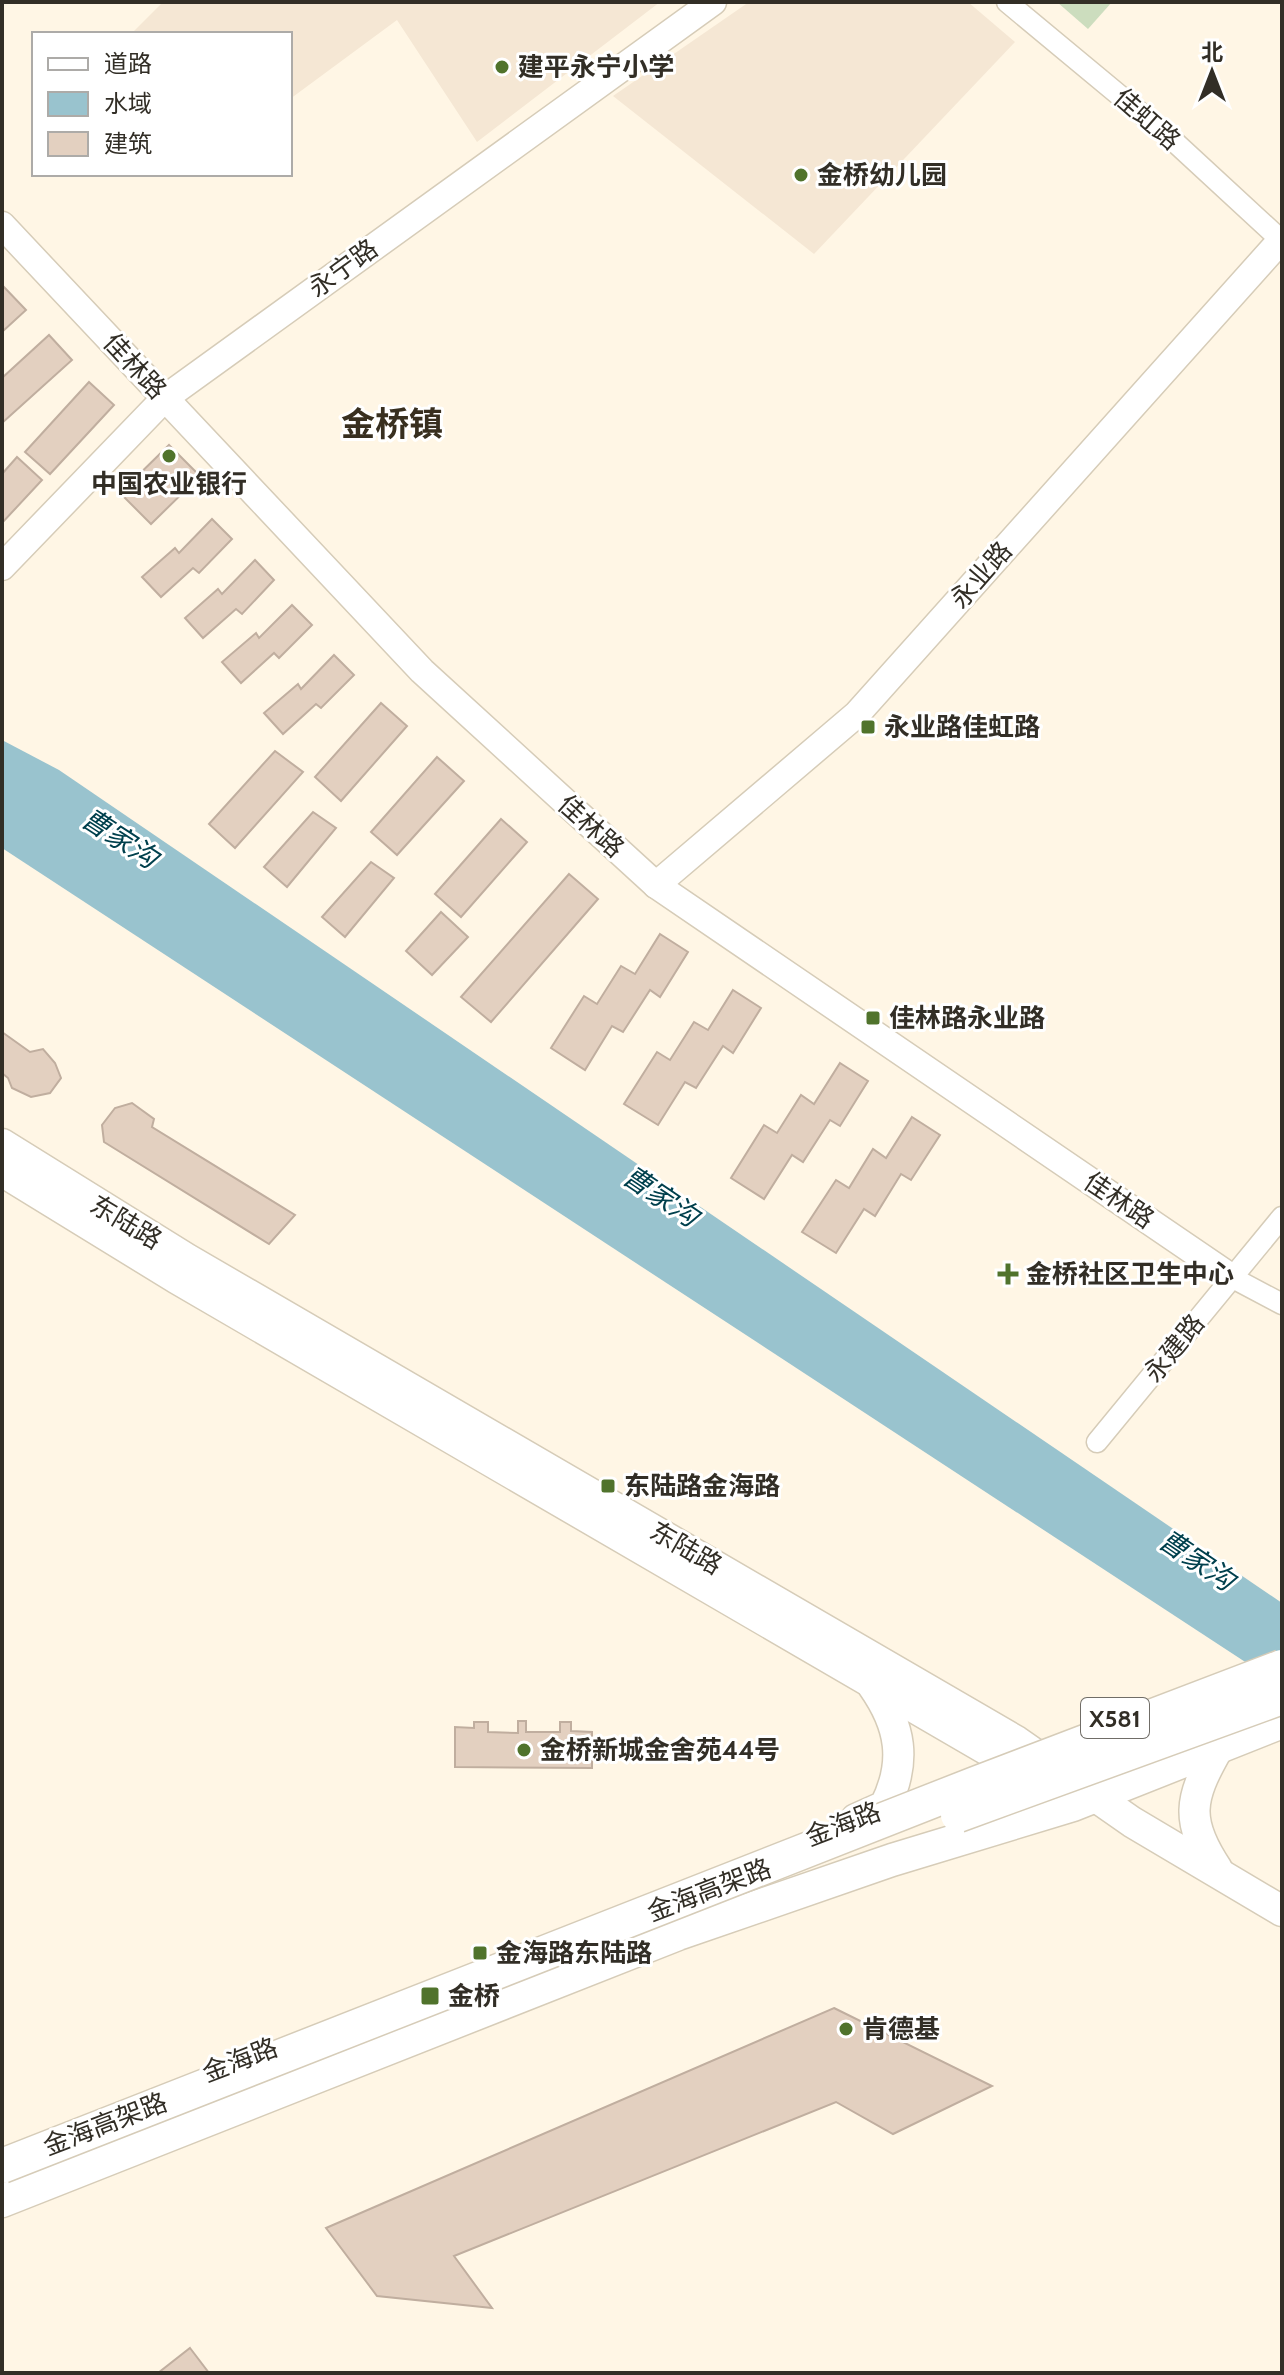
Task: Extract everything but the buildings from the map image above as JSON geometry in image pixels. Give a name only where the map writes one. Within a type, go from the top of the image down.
[{"type":"highway","name":"金海高架路","points":[[2,2166],[990,1778],[1282,1667]]},
{"type":"highway","name":"金海高架路","points":[[2,2183],[855,1836],[1282,1697]]},
{"type":"highway","points":[[855,1836],[1282,1708]]},
{"type":"main road","name":"东陆路","points":[[2,1144],[1006,1761]]},
{"type":"main road","name":"东陆路","points":[[2,1171],[176,1278],[1006,1761],[1132,1822],[1282,1911]]},
{"type":"main road","name":"金海路","points":[[2,2152],[484,1966],[855,1836],[1006,1761],[1282,1652]]},
{"type":"main road","points":[[855,1836],[885,1806],[898,1762],[899,1748],[893,1719],[870,1681]]},
{"type":"main road","name":"金海路","points":[[2,2201],[678,1934],[892,1860],[1085,1801],[1270,1727]]},
{"type":"main road","points":[[1217,1750],[1198,1788],[1194,1817],[1200,1844],[1220,1874]]},
{"type":"main road","name":"东陆路","points":[[1085,1801],[1099,1818],[1282,1926]]},
{"type":"street","name":"永宁路","points":[[2,567],[165,398],[713,2]]},
{"type":"street","name":"佳虹路","points":[[1007,2],[1166,134],[1282,240]]},
{"type":"street","name":"佳林路","points":[[2,225],[422,671],[656,885],[1231,1277],[1282,1304]]},
{"type":"street","name":"永业路","points":[[656,885],[857,714],[1282,240]]},
{"type":"street","name":"永建路","points":[[1097,1442],[1282,1217]]},
{"type":"shaded area","name":"建平永宁小学","points":[[163,2],[660,2],[477,142],[397,20],[292,98],[292,32],[133,32]]},
{"type":"shaded area","name":"金桥幼儿园","points":[[749,2],[968,2],[1015,42],[814,254],[613,96]]},
{"type":"green space","points":[[1057,2],[1112,2],[1088,29]]},
{"type":"water","name":"曹家沟","points":[[2,740],[59,770],[1282,1603],[1282,1686],[2,848]]},
{"type":"place","name":"建平永宁小学","points":[[502,67]]},
{"type":"place","name":"金桥幼儿园","points":[[801,175]]},
{"type":"place","name":"中国农业银行","points":[[169,456]]},
{"type":"place","name":"永业路佳虹路","points":[[868,727]]},
{"type":"place","name":"佳林路永业路","points":[[873,1018]]},
{"type":"place","name":"金桥社区卫生中心","points":[[1008,1274]]},
{"type":"place","name":"东陆路金海路","points":[[608,1486]]},
{"type":"place","name":"金桥新城金舍苑44号","points":[[524,1750]]},
{"type":"place","name":"金海路东陆路","points":[[480,1953]]},
{"type":"place","name":"金桥","points":[[430,1996]]},
{"type":"place","name":"肯德基","points":[[846,2029]]},
{"type":"district","name":"金桥镇","points":[[392,424]]}]
